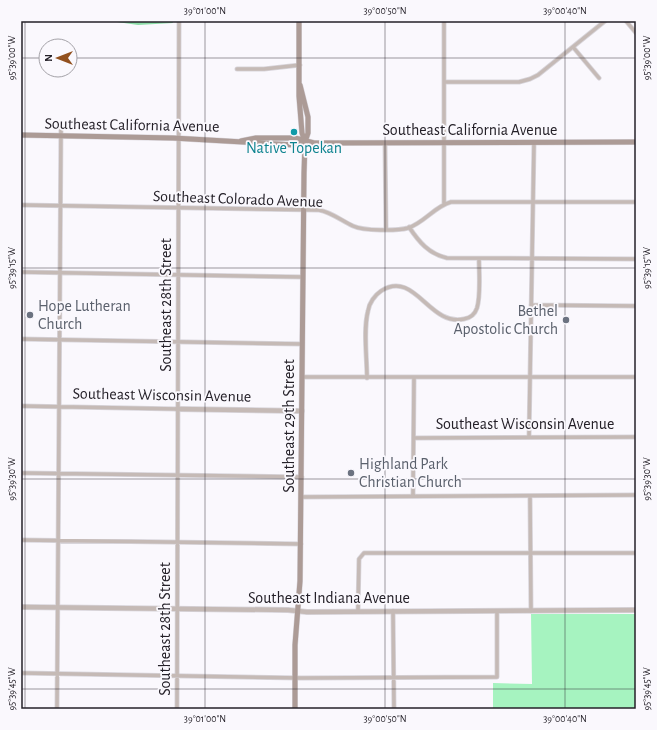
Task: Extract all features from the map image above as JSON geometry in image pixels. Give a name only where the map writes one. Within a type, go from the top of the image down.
[{"type":"main road","name":"Southeast 29th Street","points":[[295,709],[295,645],[300,591],[301,544],[303,210],[305,142],[308,133],[308,117],[300,85],[299,21]]},
{"type":"main road","name":"Southeast California Avenue","points":[[21,136],[178,138],[241,141],[256,138],[295,138],[305,142],[385,143],[636,142]]},
{"type":"street","name":"Southeast 28th Street","points":[[177,709],[179,21]]},
{"type":"street","points":[[444,21],[444,204]]},
{"type":"street","points":[[444,82],[525,81],[538,75],[605,21]]},
{"type":"street","points":[[626,21],[636,33]]},
{"type":"street","points":[[573,46],[599,78]]},
{"type":"street","points":[[237,69],[264,69],[300,65]]},
{"type":"street","points":[[58,709],[57,608],[61,125]]},
{"type":"street","points":[[385,143],[386,229]]},
{"type":"street","points":[[529,437],[534,143]]},
{"type":"street","name":"Southeast Colorado Avenue","points":[[21,205],[303,210],[328,212],[362,229],[386,229],[409,227],[444,204],[451,202],[636,202]]},
{"type":"street","points":[[409,227],[423,246],[434,254],[453,259],[636,260]]},
{"type":"street","points":[[367,378],[367,317],[369,306],[375,297],[388,288],[404,288],[416,294],[440,316],[453,320],[466,319],[474,314],[478,307],[479,259]]},
{"type":"street","points":[[21,272],[303,277]]},
{"type":"street","points":[[531,305],[636,306]]},
{"type":"street","points":[[21,339],[302,344]]},
{"type":"street","points":[[302,378],[636,377]]},
{"type":"street","points":[[413,496],[414,378]]},
{"type":"street","name":"Southeast Wisconsin Avenue","points":[[21,406],[302,411]]},
{"type":"street","name":"Southeast Wisconsin Avenue","points":[[414,438],[636,437]]},
{"type":"street","points":[[21,473],[302,477]]},
{"type":"street","points":[[301,496],[636,495]]},
{"type":"street","points":[[530,496],[531,611]]},
{"type":"street","points":[[21,540],[301,544]]},
{"type":"street","points":[[358,611],[358,563],[360,556],[364,553],[636,553]]},
{"type":"street","name":"Southeast Indiana Avenue","points":[[21,607],[297,611],[636,610]]},
{"type":"street","points":[[393,611],[394,709]]},
{"type":"street","points":[[21,673],[295,678],[498,677],[497,611]]},
{"type":"green space","points":[[110,21],[172,21],[173,23],[138,25]]},
{"type":"green space","points":[[531,614],[636,614],[636,709],[493,709],[493,683],[532,684]]},
{"type":"place","name":"Native Topekan","points":[[294,132]]},
{"type":"place","name":"Hope Lutheran Church","points":[[30,315]]},
{"type":"place","name":"Bethel Apostolic Church","points":[[566,320]]},
{"type":"place","name":"Highland Park Christian Church","points":[[351,473]]}]
